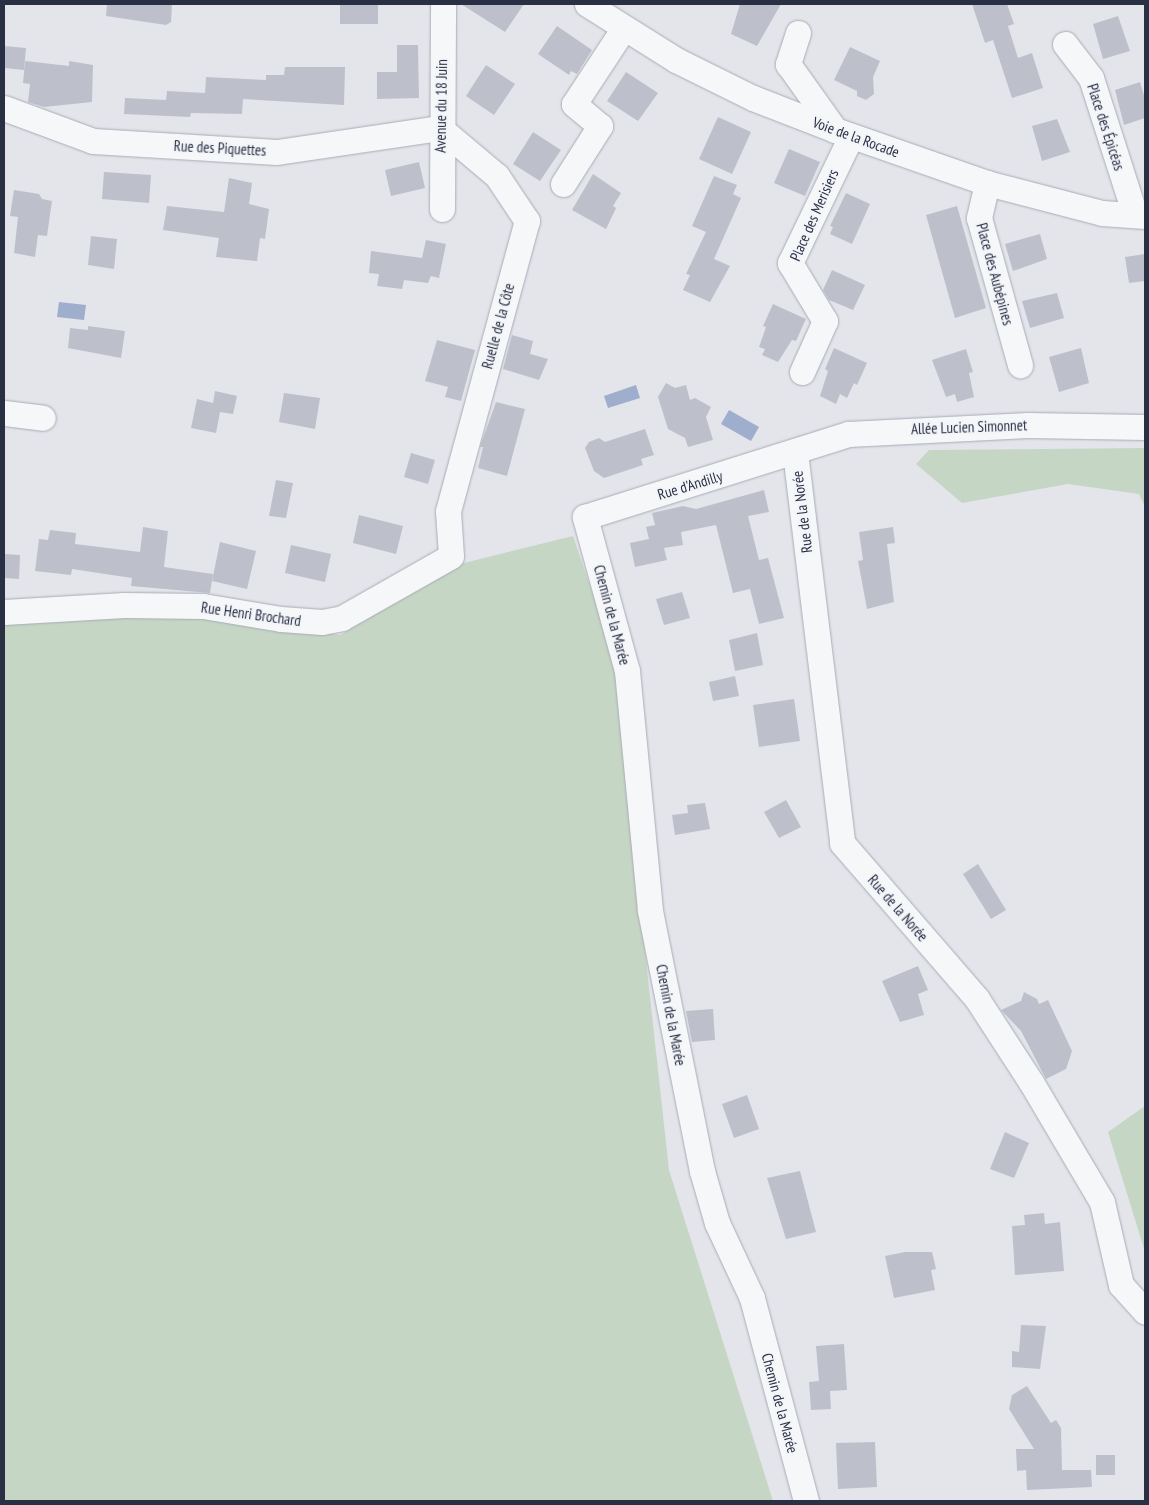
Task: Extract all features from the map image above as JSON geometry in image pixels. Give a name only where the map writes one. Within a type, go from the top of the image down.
[{"type":"street","name":"Avenue du 18 Juin","points":[[442,209],[440,128],[443,4]]},
{"type":"street","name":"Voie de la Rocade","points":[[587,4],[676,60],[753,98],[843,133],[987,183],[1102,213],[1140,216]]},
{"type":"street","points":[[563,184],[600,126],[574,104],[624,28]]},
{"type":"street","points":[[798,33],[788,64],[843,133]]},
{"type":"street","name":"Place des Épicéas","points":[[1065,44],[1091,78],[1140,216]]},
{"type":"street","name":"Rue des Piquettes","points":[[4,108],[93,140],[277,152],[440,128]]},
{"type":"street","name":"Ruelle de la Côte","points":[[440,128],[497,176],[527,221],[448,511],[451,556]]},
{"type":"street","name":"Place des Merisiers","points":[[802,372],[825,321],[790,263],[843,133]]},
{"type":"street","name":"Place des Aubépines","points":[[987,183],[979,218],[1020,365]]},
{"type":"street","points":[[4,413],[43,418]]},
{"type":"street","name":"Allée Lucien Simonnet","points":[[795,452],[858,432],[1028,425],[1145,427]]},
{"type":"street","name":"Rue d'Andilly","points":[[586,517],[795,452]]},
{"type":"street","name":"Rue de la Norée","points":[[795,452],[842,843],[977,999],[1031,1082],[1102,1202],[1121,1285],[1145,1312]]},
{"type":"street","name":"Chemin de la Marée","points":[[586,517],[627,672],[650,910],[702,1170],[717,1223],[752,1298],[806,1501]]},
{"type":"street","name":"Rue Henri Brochard","points":[[4,612],[124,605],[203,606],[280,619],[322,622],[342,618],[451,556]]},
{"type":"green space","points":[[1145,448],[1145,507],[1139,494],[1068,484],[962,503],[916,464],[929,450]]},
{"type":"green space","points":[[573,536],[619,671],[638,887],[669,1170],[773,1501],[4,1501],[4,619],[199,614],[340,635],[452,566]]},
{"type":"green space","points":[[1145,1106],[1145,1252],[1108,1132]]},
{"type":"water","points":[[59,302],[86,305],[84,320],[57,317]]},
{"type":"water","points":[[636,385],[640,398],[608,408],[604,396]]},
{"type":"water","points":[[729,410],[759,427],[751,441],[721,424]]},
{"type":"building","points":[[107,4],[172,4],[171,22],[166,25],[106,16]]},
{"type":"building","points":[[340,4],[378,4],[378,24],[340,24]]},
{"type":"building","points":[[461,4],[524,4],[505,32]]},
{"type":"building","points":[[740,4],[781,4],[757,46],[731,34]]},
{"type":"building","points":[[972,4],[1007,4],[1014,24],[1008,26],[1018,58],[1032,53],[1043,88],[1012,98],[993,40],[985,43]]},
{"type":"building","points":[[1118,16],[1130,51],[1103,59],[1093,24]]},
{"type":"building","points":[[557,26],[592,50],[577,74],[571,71],[569,75],[538,54]]},
{"type":"building","points":[[397,45],[418,45],[419,98],[377,99],[377,72],[397,72]]},
{"type":"building","points":[[4,46],[26,48],[24,70],[4,68]]},
{"type":"building","points":[[850,47],[880,61],[873,77],[874,94],[866,100],[857,96],[857,91],[834,80]]},
{"type":"building","points":[[25,61],[69,66],[69,61],[93,65],[92,102],[44,107],[28,102],[30,84],[23,83]]},
{"type":"building","points":[[486,65],[515,84],[494,115],[466,96]]},
{"type":"building","points":[[285,67],[345,67],[344,105],[243,99],[242,114],[191,113],[190,117],[124,114],[125,98],[166,100],[167,91],[205,93],[206,77],[266,80],[266,75],[284,75]]},
{"type":"building","points":[[626,72],[658,93],[638,121],[607,101]]},
{"type":"building","points":[[1140,82],[1145,99],[1145,118],[1124,125],[1115,90]]},
{"type":"building","points":[[718,117],[751,132],[732,174],[699,159]]},
{"type":"building","points":[[1057,119],[1070,152],[1042,161],[1032,126]]},
{"type":"building","points":[[533,132],[561,150],[540,181],[513,164]]},
{"type":"building","points":[[789,149],[820,162],[805,196],[774,183]]},
{"type":"building","points":[[419,162],[425,188],[391,196],[385,170]]},
{"type":"building","points":[[104,172],[151,175],[149,203],[102,199]]},
{"type":"building","points":[[593,174],[621,193],[613,206],[616,208],[606,229],[572,210]]},
{"type":"building","points":[[714,176],[737,185],[733,194],[741,198],[714,259],[730,266],[710,302],[683,290],[690,275],[686,274],[706,232],[692,226]]},
{"type":"building","points":[[229,178],[252,183],[249,204],[269,209],[265,239],[260,238],[257,261],[216,257],[219,238],[163,230],[167,206],[224,212]]},
{"type":"building","points":[[14,190],[39,194],[42,199],[52,201],[47,236],[38,235],[35,257],[14,253],[18,217],[10,216]]},
{"type":"building","points":[[846,193],[870,204],[852,244],[830,234],[833,227],[830,226]]},
{"type":"building","points":[[957,206],[986,308],[955,318],[926,215]]},
{"type":"building","points":[[1040,234],[1047,259],[1013,271],[1005,244]]},
{"type":"building","points":[[91,236],[117,239],[114,269],[88,265]]},
{"type":"building","points":[[426,240],[446,244],[439,278],[431,276],[428,283],[404,280],[402,289],[377,286],[379,274],[369,273],[371,251],[422,258]]},
{"type":"building","points":[[1145,254],[1145,281],[1129,283],[1125,257]]},
{"type":"building","points":[[832,270],[865,285],[853,310],[829,300],[823,290]]},
{"type":"building","points":[[1057,293],[1064,318],[1030,328],[1022,301]]},
{"type":"building","points":[[773,304],[806,319],[796,341],[792,340],[778,362],[762,355],[765,349],[759,347],[766,327],[763,326]]},
{"type":"building","points":[[88,326],[125,331],[121,358],[68,348],[70,328],[88,330]]},
{"type":"building","points":[[512,335],[533,341],[530,354],[548,359],[539,380],[503,369]]},
{"type":"building","points":[[437,340],[475,350],[461,401],[445,397],[448,387],[425,381]]},
{"type":"building","points":[[834,348],[867,363],[857,385],[854,383],[847,398],[840,394],[836,404],[820,396],[828,371],[825,369]]},
{"type":"building","points":[[1081,348],[1089,383],[1059,392],[1049,357]]},
{"type":"building","points":[[966,349],[973,372],[969,373],[974,397],[957,402],[955,394],[946,397],[932,360]]},
{"type":"building","points":[[666,383],[675,388],[686,385],[690,400],[695,398],[711,407],[706,417],[713,440],[688,447],[685,438],[668,429],[658,397]]},
{"type":"building","points":[[215,391],[237,396],[233,414],[220,412],[216,433],[191,428],[197,399],[213,403]]},
{"type":"building","points":[[284,393],[320,398],[315,429],[279,422]]},
{"type":"building","points":[[496,402],[525,409],[507,476],[478,468],[483,447],[480,447]]},
{"type":"building","points":[[645,429],[654,455],[641,459],[643,465],[604,478],[594,471],[585,448],[589,442],[599,438],[605,442]]},
{"type":"building","points":[[411,453],[435,460],[428,484],[404,477]]},
{"type":"building","points":[[276,480],[293,483],[286,518],[269,516]]},
{"type":"building","points":[[764,490],[769,512],[748,516],[759,560],[768,558],[784,618],[759,624],[750,589],[733,593],[716,525],[681,532],[683,545],[664,548],[667,560],[635,567],[630,543],[649,539],[646,527],[655,525],[652,513],[683,506],[696,509]]},
{"type":"building","points":[[359,515],[403,526],[396,554],[353,543]]},
{"type":"building","points":[[143,527],[168,531],[164,567],[213,574],[210,593],[131,586],[132,578],[72,569],[71,575],[35,571],[39,539],[48,540],[50,530],[76,533],[75,544],[140,552]]},
{"type":"building","points":[[893,527],[895,543],[887,544],[894,602],[867,609],[858,561],[863,560],[859,532]]},
{"type":"building","points":[[220,542],[256,551],[247,589],[212,581]]},
{"type":"building","points":[[291,545],[331,554],[325,582],[285,573]]},
{"type":"building","points":[[4,554],[20,555],[19,579],[4,578]]},
{"type":"building","points":[[682,592],[690,618],[664,625],[656,599]]},
{"type":"building","points":[[757,633],[763,665],[735,671],[729,640]]},
{"type":"building","points":[[735,676],[739,696],[713,701],[709,682]]},
{"type":"building","points":[[794,699],[800,741],[759,747],[753,705]]},
{"type":"building","points":[[786,800],[801,827],[779,838],[764,812]]},
{"type":"building","points":[[705,803],[710,829],[675,835],[672,815],[688,813],[687,805]]},
{"type":"building","points":[[978,864],[1006,910],[991,919],[963,874]]},
{"type":"building","points":[[918,966],[928,990],[918,994],[924,1015],[900,1022],[882,981]]},
{"type":"building","points":[[1024,992],[1037,999],[1039,1004],[1048,1000],[1072,1051],[1066,1069],[1046,1079],[1021,1031],[1001,1010],[1021,1001]]},
{"type":"building","points":[[713,1009],[715,1040],[692,1042],[686,1011]]},
{"type":"building","points":[[747,1095],[759,1129],[734,1138],[722,1104]]},
{"type":"building","points":[[1005,1132],[1029,1143],[1014,1178],[990,1169]]},
{"type":"building","points":[[800,1171],[816,1232],[786,1239],[767,1178]]},
{"type":"building","points":[[1044,1213],[1045,1224],[1060,1222],[1064,1271],[1015,1275],[1012,1226],[1025,1225],[1024,1215]]},
{"type":"building","points":[[905,1252],[932,1252],[936,1269],[931,1270],[935,1290],[894,1298],[885,1256]]},
{"type":"building","points":[[1021,1325],[1046,1326],[1040,1369],[1012,1367],[1012,1351],[1019,1352]]},
{"type":"building","points":[[844,1344],[847,1390],[830,1391],[831,1409],[811,1410],[809,1382],[819,1381],[816,1346]]},
{"type":"building","points":[[1027,1386],[1051,1423],[1056,1420],[1061,1428],[1062,1470],[1091,1470],[1092,1487],[1027,1490],[1026,1470],[1017,1471],[1016,1449],[1034,1449],[1009,1409],[1012,1395]]},
{"type":"building","points":[[875,1442],[877,1487],[838,1489],[836,1443]]},
{"type":"building","points":[[1096,1455],[1115,1455],[1115,1475],[1096,1475]]}]
